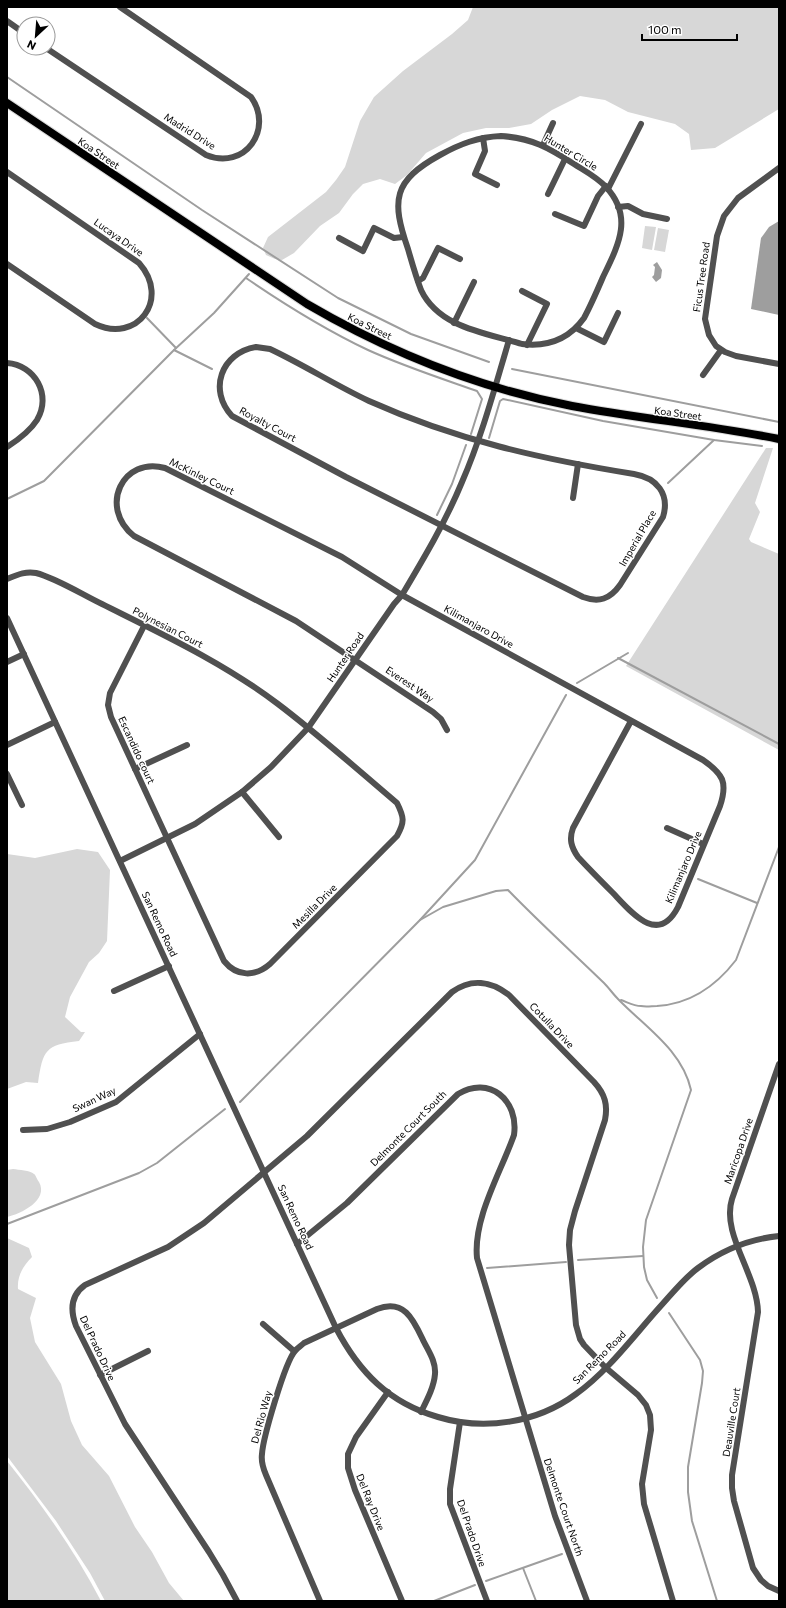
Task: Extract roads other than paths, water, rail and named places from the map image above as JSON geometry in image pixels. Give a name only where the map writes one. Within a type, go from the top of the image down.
[{"type":"main road","name":"Koa Street","points":[[7,103],[258,272],[323,313],[414,358],[495,387],[546,400],[593,410],[779,438]]},
{"type":"street","name":"Madrid Drive","points":[[56,55],[206,155],[217,159],[225,159],[238,156],[247,150],[256,138],[260,124],[258,108],[251,97],[120,7]]},
{"type":"street","points":[[7,21],[16,27]]},
{"type":"street","points":[[543,145],[553,123]]},
{"type":"street","points":[[555,214],[584,226],[598,196],[607,188],[641,124]]},
{"type":"street","name":"Hunter Circle","points":[[501,136],[543,145],[595,177],[607,188],[618,207],[622,229],[618,246],[587,312],[576,328],[566,336],[553,342],[540,345],[527,345],[454,323],[443,317],[430,304],[423,295],[403,237],[399,221],[398,203],[404,187],[411,176],[421,167],[454,148],[483,138],[501,136]]},
{"type":"street","points":[[483,138],[485,151],[475,174],[497,185]]},
{"type":"street","points":[[548,194],[566,159]]},
{"type":"street","name":"Ficus Tree Road","points":[[721,350],[716,346],[709,335],[705,319],[717,236],[724,216],[734,202],[779,168]]},
{"type":"street","name":"Lucaya Drive","points":[[7,172],[139,263],[147,273],[151,282],[152,296],[146,311],[136,322],[120,328],[105,328],[95,324],[7,264]]},
{"type":"street","points":[[618,207],[628,206],[643,214],[667,219]]},
{"type":"street","points":[[339,238],[363,251],[374,228],[394,238],[403,237]]},
{"type":"street","points":[[418,281],[423,278],[438,248],[460,259]]},
{"type":"street","points":[[454,323],[474,282]]},
{"type":"street","points":[[522,291],[547,304],[527,345]]},
{"type":"street","points":[[576,328],[604,342],[618,313]]},
{"type":"street","points":[[495,387],[508,340]]},
{"type":"street","name":"Royalty Court","points":[[442,525],[346,477],[236,419],[226,408],[220,393],[220,380],[224,368],[232,359],[243,351],[256,347],[270,349],[370,401],[426,424],[477,441]]},
{"type":"street","points":[[703,374],[721,350],[736,356],[779,364]]},
{"type":"street","points":[[7,363],[19,365],[32,374],[41,387],[43,400],[40,414],[34,425],[7,447]]},
{"type":"street","name":"Hunter Road","points":[[120,861],[195,824],[242,792],[284,755],[308,728],[394,604],[402,595],[442,525],[462,483],[495,387]]},
{"type":"street","name":"Imperial Place","points":[[442,525],[583,597],[594,600],[608,598],[620,586],[662,520],[665,510],[664,500],[656,484],[643,475],[551,460],[477,441]]},
{"type":"street","points":[[573,498],[578,464]]},
{"type":"street","name":"McKinley Court","points":[[356,660],[296,621],[134,536],[120,521],[116,509],[117,496],[123,482],[131,474],[141,468],[156,466],[166,468],[342,557],[402,595]]},
{"type":"street","name":"Polynesian Court","points":[[7,579],[25,573],[43,576],[230,671],[278,704],[308,728]]},
{"type":"street","name":"Kilimanjaro Drive","points":[[402,595],[703,760],[719,772],[724,784],[720,806],[674,914],[665,922],[656,925],[642,922],[632,913],[582,862],[574,851],[570,839],[573,828],[631,721]]},
{"type":"street","name":"San Remo Road","points":[[7,618],[336,1328],[356,1362],[368,1375],[388,1392],[421,1412],[442,1419],[460,1422],[482,1424],[499,1423],[525,1418],[549,1410],[570,1398],[588,1384],[698,1268],[726,1251],[738,1246],[757,1240],[779,1236]]},
{"type":"street","name":"Escandido court","points":[[144,626],[112,688],[108,702],[113,723],[167,839]]},
{"type":"street","points":[[7,662],[24,654]]},
{"type":"street","name":"Everest Way","points":[[356,660],[441,718],[447,730]]},
{"type":"street","points":[[7,745],[55,722]]},
{"type":"street","name":"Mesilla Drive","points":[[167,839],[224,961],[232,969],[246,974],[256,973],[265,969],[397,836],[402,826],[403,815],[398,802],[308,728]]},
{"type":"street","points":[[135,769],[187,745]]},
{"type":"street","points":[[7,774],[22,805]]},
{"type":"street","points":[[242,792],[279,837]]},
{"type":"street","points":[[667,828],[703,844]]},
{"type":"street","points":[[114,991],[168,966]]},
{"type":"street","name":"Cotulla Drive","points":[[264,1172],[308,1136],[452,992],[465,984],[480,982],[494,985],[502,989],[594,1082],[602,1092],[606,1102],[606,1120],[575,1211],[570,1230],[569,1245],[576,1326],[578,1333],[584,1345],[605,1367]]},
{"type":"street","name":"Swan Way","points":[[23,1130],[47,1129],[70,1122],[116,1102],[200,1034]]},
{"type":"street","name":"Maricopa Drive","points":[[738,1246],[729,1218],[731,1204],[779,1064]]},
{"type":"street","name":"Delmonte Court South","points":[[297,1244],[351,1198],[455,1096],[467,1089],[476,1087],[487,1088],[500,1095],[512,1110],[515,1128],[512,1142],[480,1222],[476,1250],[479,1266],[525,1418]]},
{"type":"street","name":"Del Prado Drive","points":[[237,1601],[212,1558],[125,1424],[76,1326],[72,1315],[72,1305],[78,1290],[90,1282],[168,1247],[181,1239],[204,1223],[264,1172]]},
{"type":"street","name":"Deauville Court","points":[[738,1246],[756,1293],[758,1312],[732,1476],[732,1493],[753,1568],[761,1580],[768,1586],[779,1591]]},
{"type":"street","points":[[263,1324],[294,1351],[304,1343],[377,1309],[386,1306],[400,1308],[409,1315],[433,1358],[435,1368],[433,1384],[421,1412]]},
{"type":"street","points":[[100,1375],[148,1350]]},
{"type":"street","name":"Del Rio Way","points":[[294,1351],[284,1373],[263,1448],[262,1461],[266,1475],[320,1601]]},
{"type":"street","points":[[605,1367],[638,1395],[646,1405],[650,1415],[651,1430],[642,1484],[644,1504],[673,1601]]},
{"type":"street","name":"Del Ray Drive","points":[[388,1392],[356,1437],[348,1454],[348,1468],[354,1490],[402,1601]]},
{"type":"street","name":"Delmonte Court North","points":[[525,1418],[555,1516],[587,1601]]},
{"type":"street","name":"Del Prado Drive","points":[[460,1422],[450,1489],[450,1504],[487,1601]]},
{"type":"waterway","points":[[7,77],[202,210],[338,298],[411,334],[489,362]]},
{"type":"waterway","points":[[7,499],[44,481],[174,350],[214,313],[249,274]]},
{"type":"waterway","points":[[246,278],[306,316],[368,350],[408,367],[477,391],[482,399],[471,434]]},
{"type":"waterway","points":[[147,318],[176,348]]},
{"type":"waterway","points":[[174,350],[212,369]]},
{"type":"waterway","points":[[512,369],[779,422]]},
{"type":"waterway","points":[[489,438],[500,401],[503,399],[603,421],[714,440],[762,446]]},
{"type":"waterway","points":[[668,483],[714,440]]},
{"type":"waterway","points":[[437,515],[452,484],[466,445]]},
{"type":"waterway","points":[[577,683],[628,653]]},
{"type":"waterway","points":[[618,658],[779,744]]},
{"type":"waterway","points":[[240,1102],[420,920],[475,860],[566,695]]},
{"type":"waterway","points":[[621,1000],[638,1006],[669,1005],[681,1002],[702,992],[720,978],[736,960],[779,847]]},
{"type":"waterway","points":[[698,879],[757,903]]},
{"type":"waterway","points":[[420,920],[443,907],[496,891],[508,890],[661,1040],[680,1063],[691,1090],[646,1220],[643,1247],[644,1267],[647,1280],[657,1298]]},
{"type":"waterway","points":[[7,1224],[139,1173],[157,1163],[225,1109]]},
{"type":"waterway","points":[[578,1260],[643,1256]]},
{"type":"waterway","points":[[487,1268],[566,1262]]},
{"type":"waterway","points":[[669,1313],[700,1360],[703,1371],[688,1467],[688,1492],[692,1521],[717,1601]]},
{"type":"waterway","points":[[486,1581],[562,1554]]},
{"type":"waterway","points":[[523,1568],[536,1601]]},
{"type":"waterway","points":[[434,1601],[475,1585]]}]
